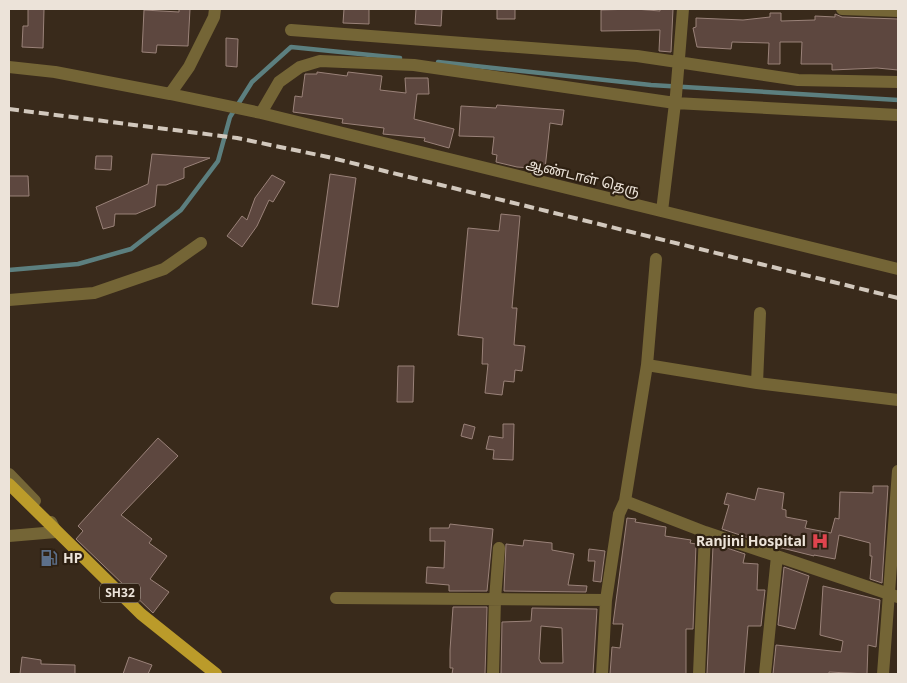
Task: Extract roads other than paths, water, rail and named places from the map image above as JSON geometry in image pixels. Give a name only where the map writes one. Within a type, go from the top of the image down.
[{"type":"main road","name":"SH32","points":[[9,484],[141,614],[216,674]]},
{"type":"street","points":[[170,94],[189,66],[214,17],[215,9]]},
{"type":"street","points":[[662,211],[683,9]]},
{"type":"street","points":[[842,9],[898,11]]},
{"type":"street","points":[[291,30],[637,56],[678,70],[798,80],[898,82]]},
{"type":"street","points":[[261,113],[279,82],[300,67],[320,61],[414,65],[675,99],[898,115]]},
{"type":"street","name":"ஆண்டாள் தெரு","points":[[9,67],[55,72],[261,113],[898,269]]},
{"type":"street","points":[[9,300],[94,294],[164,270],[201,243]]},
{"type":"street","points":[[602,674],[606,600],[619,514],[625,501],[647,365],[656,259]]},
{"type":"street","points":[[757,383],[760,313]]},
{"type":"street","points":[[647,365],[757,383],[898,400]]},
{"type":"street","points":[[883,674],[894,596],[898,471]]},
{"type":"street","points":[[9,474],[47,514],[56,532],[9,536]]},
{"type":"street","points":[[625,501],[705,532],[894,596]]},
{"type":"street","points":[[700,674],[705,532]]},
{"type":"street","points":[[492,674],[499,548]]},
{"type":"street","points":[[765,674],[777,556]]},
{"type":"street","points":[[336,598],[606,600]]},
{"type":"waterway","points":[[9,270],[78,264],[131,249],[181,210],[218,161],[230,117],[252,82],[291,47],[400,58]]},
{"type":"waterway","points":[[438,62],[651,85],[898,100]]},
{"type":"railway","points":[[9,109],[237,138],[328,157],[898,298]]},
{"type":"place","name":"Ranjini Hospital","points":[[820,541]]},
{"type":"place","name":"HP","points":[[49,558]]}]
